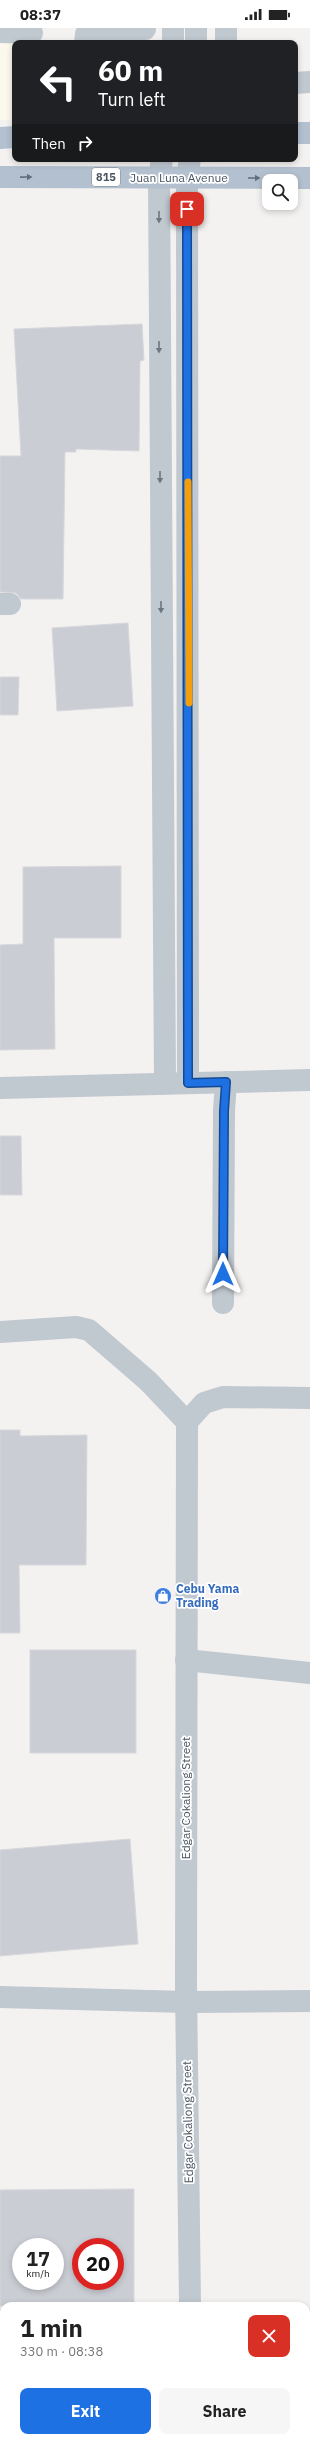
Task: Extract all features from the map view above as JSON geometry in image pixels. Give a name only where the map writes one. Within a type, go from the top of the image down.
[{"type":"main road","points":[[298,133],[310,133]]},
{"type":"main road","points":[[0,138],[12,137]]},
{"type":"main road","name":"Juan Luna Avenue","points":[[0,177],[188,169],[310,178]]},
{"type":"street","points":[[173,28],[173,40]]},
{"type":"street","points":[[196,28],[196,40]]},
{"type":"street","points":[[226,28],[226,40]]},
{"type":"street","points":[[85,40],[86,34],[94,29],[145,33]]},
{"type":"street","points":[[0,32],[32,34]]},
{"type":"street","points":[[298,82],[310,82]]},
{"type":"street","points":[[160,169],[165,1083]]},
{"type":"street","points":[[188,169],[188,1083]]},
{"type":"street","points":[[162,676],[189,675]]},
{"type":"street","points":[[0,1088],[310,1080]]},
{"type":"street","points":[[223,1303],[224,1111],[226,1082]]},
{"type":"street","points":[[0,1332],[76,1327],[89,1330],[148,1381],[187,1422],[204,1403],[222,1397],[310,1398]]},
{"type":"street","name":"Edgar Cokaliong Street","points":[[187,1422],[187,2002],[190,2302]]},
{"type":"street","points":[[186,1660],[310,1673]]},
{"type":"street","points":[[0,1997],[187,2002],[310,2001]]},
{"type":"shaded area","points":[[0,28],[12,40],[12,119],[0,120]]},
{"type":"building","points":[[142,324],[144,360],[140,361],[139,451],[76,449],[76,452],[65,452],[63,599],[21,599],[16,593],[0,592],[0,456],[21,456],[14,329]]},
{"type":"building","points":[[128,623],[133,706],[57,711],[52,628]]},
{"type":"building","points":[[0,677],[19,677],[18,715],[0,715]]},
{"type":"building","points":[[121,866],[121,938],[54,938],[55,1049],[0,1050],[0,945],[23,944],[23,867]]},
{"type":"building","points":[[0,1136],[21,1136],[22,1195],[0,1195]]},
{"type":"building","points":[[0,1430],[20,1430],[20,1436],[87,1435],[86,1565],[19,1565],[20,1633],[0,1633]]},
{"type":"building","points":[[30,1650],[136,1650],[136,1753],[30,1753]]},
{"type":"building","points":[[130,1839],[138,1944],[0,1956],[0,1850]]},
{"type":"building","points":[[134,2189],[134,2302],[0,2302],[0,2190]]},
{"type":"slow traffic","points":[[188,482],[189,703]]},
{"type":"place","name":"Cebu Yama Trading","points":[[163,1596]]},
{"type":"route","points":[[187,209],[189,660],[188,1083],[226,1082],[224,1111],[223,1274]]}]
